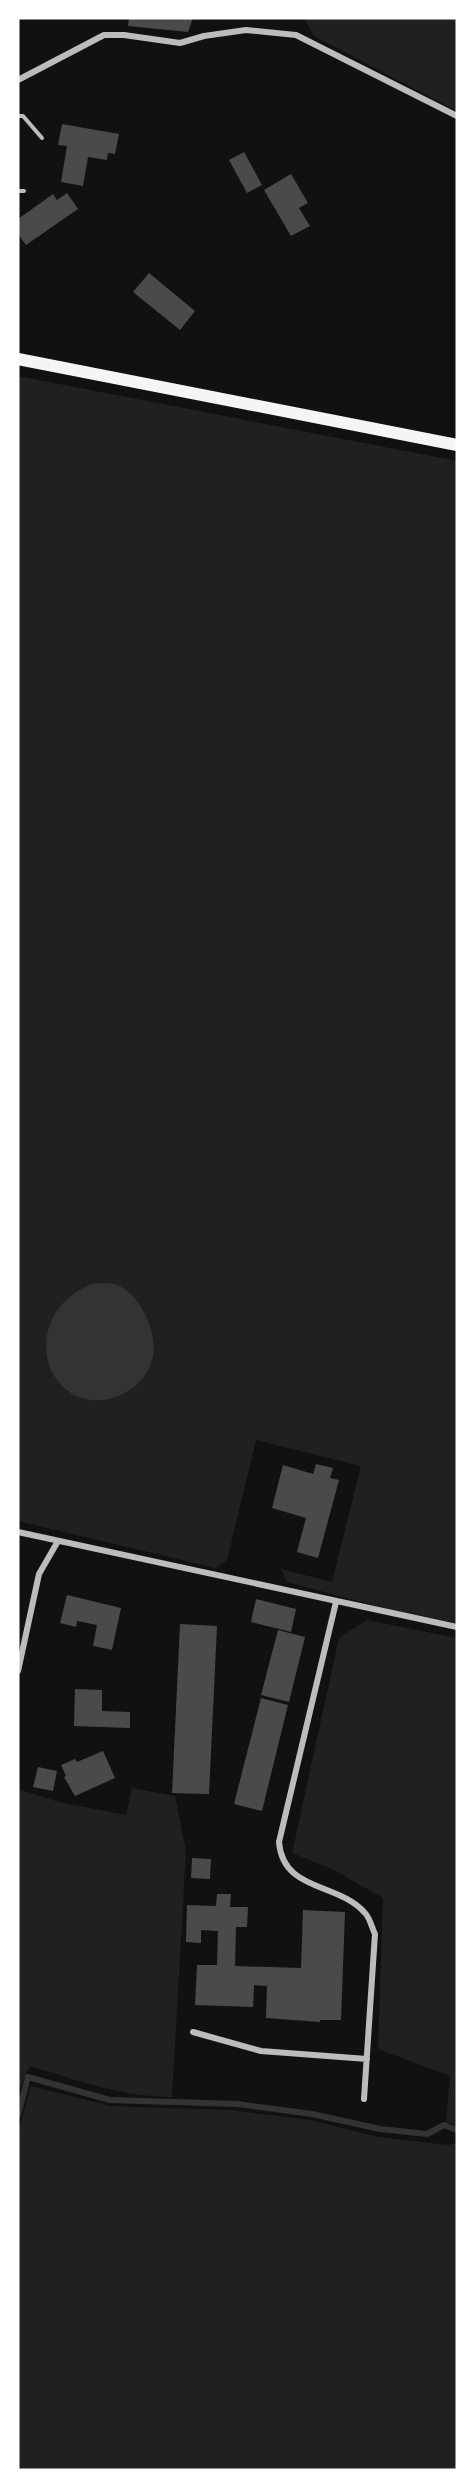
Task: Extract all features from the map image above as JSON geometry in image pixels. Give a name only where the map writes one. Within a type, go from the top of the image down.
[{"type":"main road","points":[[18,359],[457,446]]},
{"type":"street","points":[[18,80],[104,35],[124,35],[180,42],[246,30],[296,35],[457,116]]},
{"type":"street","points":[[18,1532],[457,1627]]},
{"type":"street","points":[[18,1671],[39,1574],[58,1541]]},
{"type":"street","points":[[336,1602],[279,1842],[280,1858],[291,1874],[349,1902],[366,1913],[375,1934],[364,2099]]},
{"type":"street","points":[[193,2032],[261,2051],[367,2060]]},
{"type":"lane","points":[[18,117],[23,116],[42,138]]},
{"type":"lane","points":[[18,191],[24,191]]},
{"type":"shaded area","points":[[304,18],[457,18],[457,111],[314,36]]},
{"type":"shaded area","points":[[18,376],[457,461],[457,1623],[391,1610],[287,1582],[281,1569],[332,1582],[361,1466],[256,1440],[227,1560],[215,1568],[18,1521]]},
{"type":"shaded area","points":[[90,1284],[114,1284],[130,1293],[145,1314],[153,1338],[153,1357],[145,1374],[128,1391],[104,1400],[79,1397],[68,1391],[51,1370],[47,1358],[48,1333],[58,1309],[67,1299]]},
{"type":"shaded area","points":[[367,1620],[457,1638],[457,2126],[446,2121],[450,2076],[378,2049],[383,1898],[332,1869],[292,1853],[339,1638]]},
{"type":"shaded area","points":[[132,1788],[175,1796],[186,1852],[172,2097],[117,2091],[30,2066],[18,2092],[18,1789],[59,1802],[126,1815]]},
{"type":"shaded area","points":[[31,2086],[110,2106],[231,2110],[310,2120],[378,2137],[448,2145],[457,2143],[457,2470],[18,2470],[18,2133]]},
{"type":"building","points":[[129,18],[193,18],[188,32],[128,26]]},
{"type":"building","points":[[62,124],[119,134],[115,154],[108,153],[107,160],[88,157],[83,186],[61,182],[67,146],[58,145]]},
{"type":"building","points":[[244,152],[262,185],[247,193],[229,160]]},
{"type":"building","points":[[291,174],[308,203],[299,208],[310,226],[291,236],[264,190]]},
{"type":"building","points":[[67,193],[78,209],[26,245],[18,234],[18,219],[53,194],[57,200]]},
{"type":"building","points":[[149,273],[195,311],[180,330],[133,292]]},
{"type":"building","points":[[316,1464],[333,1468],[330,1478],[339,1480],[318,1558],[297,1552],[306,1518],[272,1508],[283,1465],[313,1474]]},
{"type":"building","points":[[67,1595],[121,1608],[112,1650],[93,1646],[97,1625],[77,1621],[76,1627],[60,1623]]},
{"type":"building","points":[[256,1599],[296,1609],[291,1632],[251,1622]]},
{"type":"building","points":[[180,1624],[217,1626],[209,1794],[172,1793]]},
{"type":"building","points":[[278,1630],[305,1637],[289,1702],[261,1695]]},
{"type":"building","points":[[75,1689],[102,1690],[102,1711],[130,1712],[130,1728],[74,1726]]},
{"type":"building","points":[[261,1698],[288,1705],[262,1811],[234,1804]]},
{"type":"building","points":[[103,1751],[115,1778],[75,1796],[64,1777],[66,1776],[61,1765],[75,1759],[77,1762]]},
{"type":"building","points":[[38,1767],[57,1771],[53,1791],[33,1787]]},
{"type":"building","points":[[192,1858],[211,1859],[210,1879],[191,1878]]},
{"type":"building","points":[[217,1894],[231,1894],[230,1907],[248,1907],[247,1927],[236,1927],[235,1966],[301,1968],[303,1910],[345,1912],[341,2020],[320,2020],[320,2022],[266,2018],[267,1986],[254,1985],[253,2007],[195,2005],[197,1965],[217,1965],[218,1931],[201,1930],[201,1943],[186,1942],[187,1905],[216,1906]]},
{"type":"waterway","points":[[18,2115],[28,2077],[110,2100],[237,2104],[312,2114],[380,2129],[427,2134],[444,2125],[457,2130]]}]
